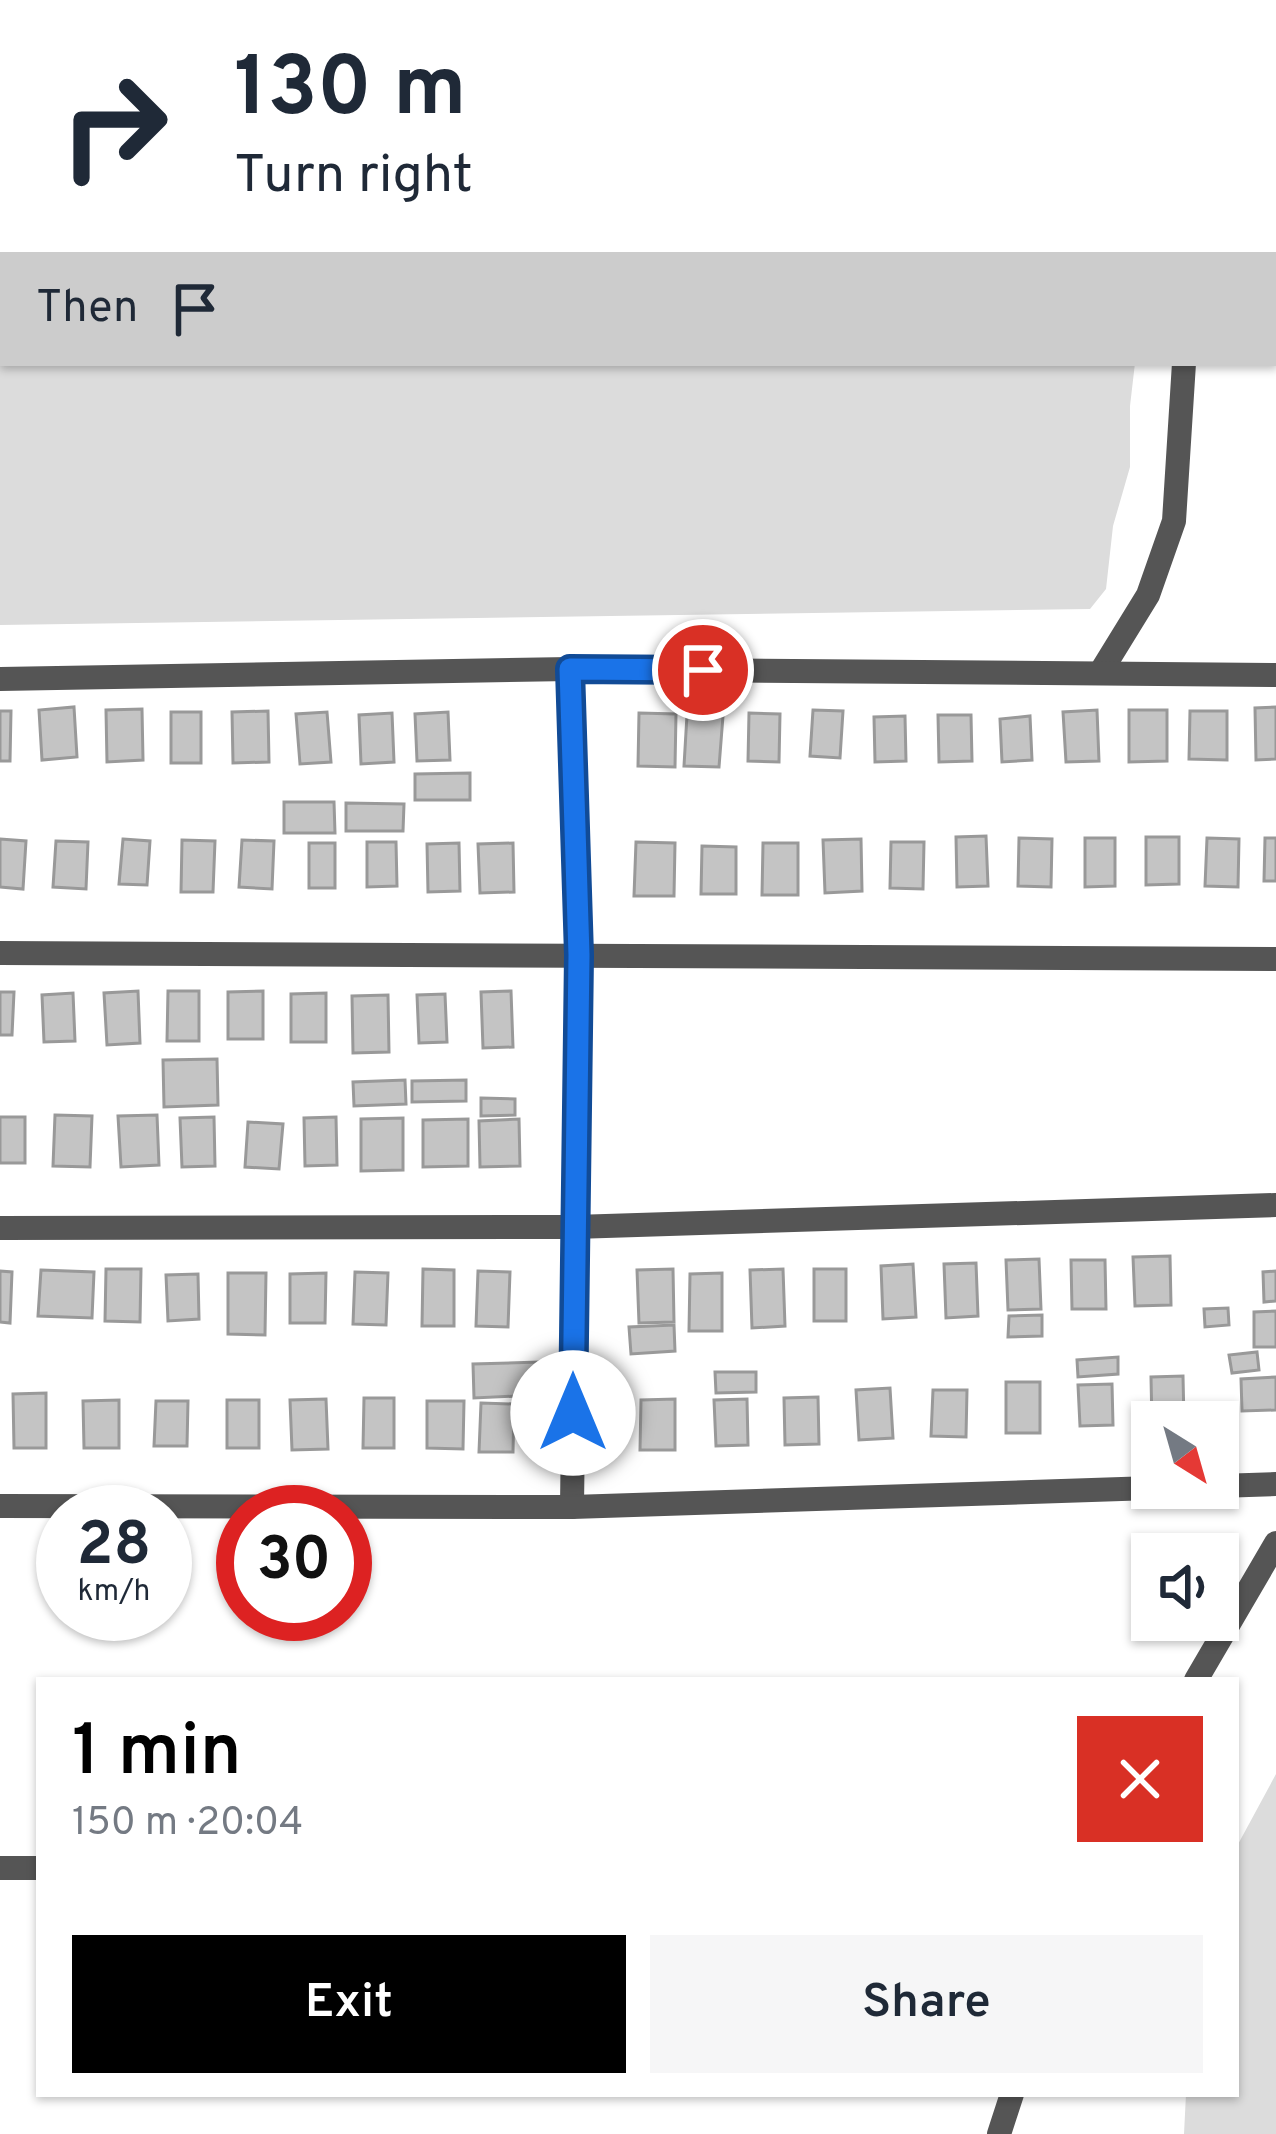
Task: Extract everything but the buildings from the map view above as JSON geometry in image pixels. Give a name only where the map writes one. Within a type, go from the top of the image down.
[{"type":"street","points":[[1100,673],[1148,596],[1174,521],[1184,366]]},
{"type":"street","points":[[570,669],[579,955],[572,1507]]},
{"type":"street","points":[[0,679],[570,669],[1276,675]]},
{"type":"street","points":[[0,953],[1276,959]]},
{"type":"street","points":[[0,1228],[574,1227],[1276,1205]]},
{"type":"street","points":[[1239,1485],[1276,1484]]},
{"type":"street","points":[[0,1506],[572,1507],[1131,1489]]},
{"type":"street","points":[[1198,1677],[1276,1543]]},
{"type":"street","points":[[0,1868],[36,1868]]},
{"type":"street","points":[[999,2134],[1011,2097]]},
{"type":"shaded area","points":[[0,366],[1135,366],[1130,467],[1113,526],[1106,589],[1090,609],[0,625]]},
{"type":"shaded area","points":[[1276,1774],[1276,2134],[1184,2134],[1186,2097],[1239,2097],[1239,1842]]},
{"type":"route","points":[[573,1413],[579,955],[570,669],[703,670]]}]
